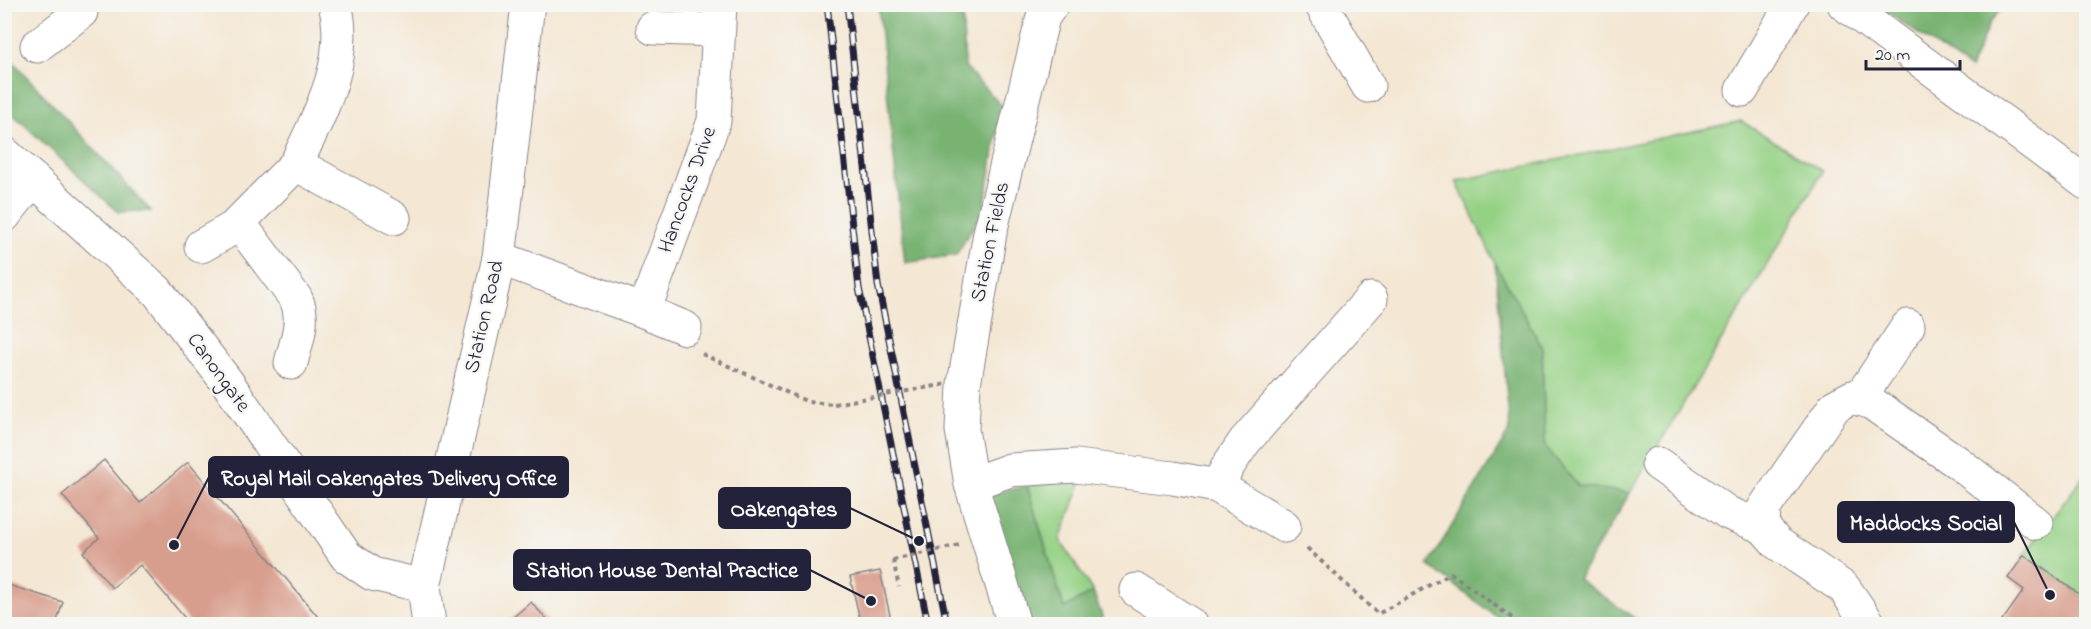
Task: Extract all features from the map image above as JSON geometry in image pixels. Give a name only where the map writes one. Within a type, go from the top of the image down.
[{"type":"street","points":[[37,46],[81,12],[82,4]]},
{"type":"street","points":[[201,246],[239,223],[296,164],[334,77],[339,36],[335,4]]},
{"type":"street","name":"Station Road","points":[[429,624],[424,586],[499,258],[528,4]]},
{"type":"street","name":"Station Fields","points":[[1014,624],[972,484],[962,430],[966,372],[990,233],[1043,17],[1052,4]]},
{"type":"street","points":[[1321,4],[1368,86]]},
{"type":"street","points":[[1742,90],[1792,4]]},
{"type":"street","points":[[1844,4],[2086,183]]},
{"type":"street","name":"Hancocks Drive","points":[[644,311],[714,121],[719,17],[653,28]]},
{"type":"street","name":"Canongate","points":[[4,153],[157,291],[227,382],[346,556],[372,574],[424,586]]},
{"type":"street","points":[[296,164],[394,218]]},
{"type":"street","points":[[4,216],[33,179]]},
{"type":"street","points":[[239,223],[296,299],[301,310],[301,320],[291,363]]},
{"type":"street","points":[[499,258],[685,328]]},
{"type":"street","points":[[1217,486],[1245,441],[1371,299]]},
{"type":"street","points":[[1859,399],[1908,326]]},
{"type":"street","points":[[1763,527],[1764,507],[1835,406],[1852,397],[1870,402],[1957,462],[2036,523]]},
{"type":"street","points":[[1658,464],[1728,513],[1763,527],[1776,543],[1844,588],[1869,624]]},
{"type":"street","points":[[972,484],[1010,470],[1077,466],[1173,478],[1217,486],[1284,526]]},
{"type":"street","points":[[1136,590],[1178,621]]},
{"type":"path","points":[[685,328],[694,351],[808,402],[834,404],[947,384]]},
{"type":"path","points":[[1284,526],[1378,614],[1451,573],[1520,624]]},
{"type":"path","points":[[899,587],[893,560],[960,545]]},
{"type":"green space","points":[[878,5],[962,5],[965,67],[1002,106],[984,209],[956,255],[905,263]]},
{"type":"green space","points":[[1876,5],[2005,5],[1990,22],[1970,69]]},
{"type":"green space","points":[[4,53],[151,211],[118,212],[5,107]]},
{"type":"green space","points":[[1741,121],[1823,171],[1630,493],[1578,486],[1545,446],[1542,347],[1495,263],[1456,181]]},
{"type":"green space","points":[[1495,263],[1542,347],[1545,446],[1578,486],[1630,493],[1578,579],[1643,624],[1506,624],[1428,565],[1510,430]]},
{"type":"green space","points":[[2086,473],[2086,599],[2024,555]]},
{"type":"green space","points":[[1083,478],[1060,540],[1093,592],[1064,608],[1027,486]]},
{"type":"green space","points":[[1027,486],[1064,608],[1093,592],[1105,624],[1025,624],[986,495]]},
{"type":"building","points":[[104,460],[140,503],[188,462],[324,624],[190,624],[140,565],[112,588],[83,552],[99,538],[62,495]]},
{"type":"building","points":[[2024,555],[2086,599],[2086,624],[2000,624],[2024,590],[2008,578]]},
{"type":"building","points":[[880,571],[892,624],[861,624],[850,577]]},
{"type":"building","points":[[5,584],[63,602],[56,624],[5,624]]},
{"type":"building","points":[[531,602],[551,624],[505,624]]},
{"type":"railway","points":[[827,4],[859,288],[928,624]]},
{"type":"railway","points":[[847,4],[878,285],[947,624]]},
{"type":"place","name":"Oakengates","points":[[919,541]]},
{"type":"place","name":"Royal Mail Oakengates Delivery Office","points":[[174,545]]},
{"type":"place","name":"Maddocks Social","points":[[2050,595]]},
{"type":"place","name":"Station House Dental Practice","points":[[871,601]]}]
